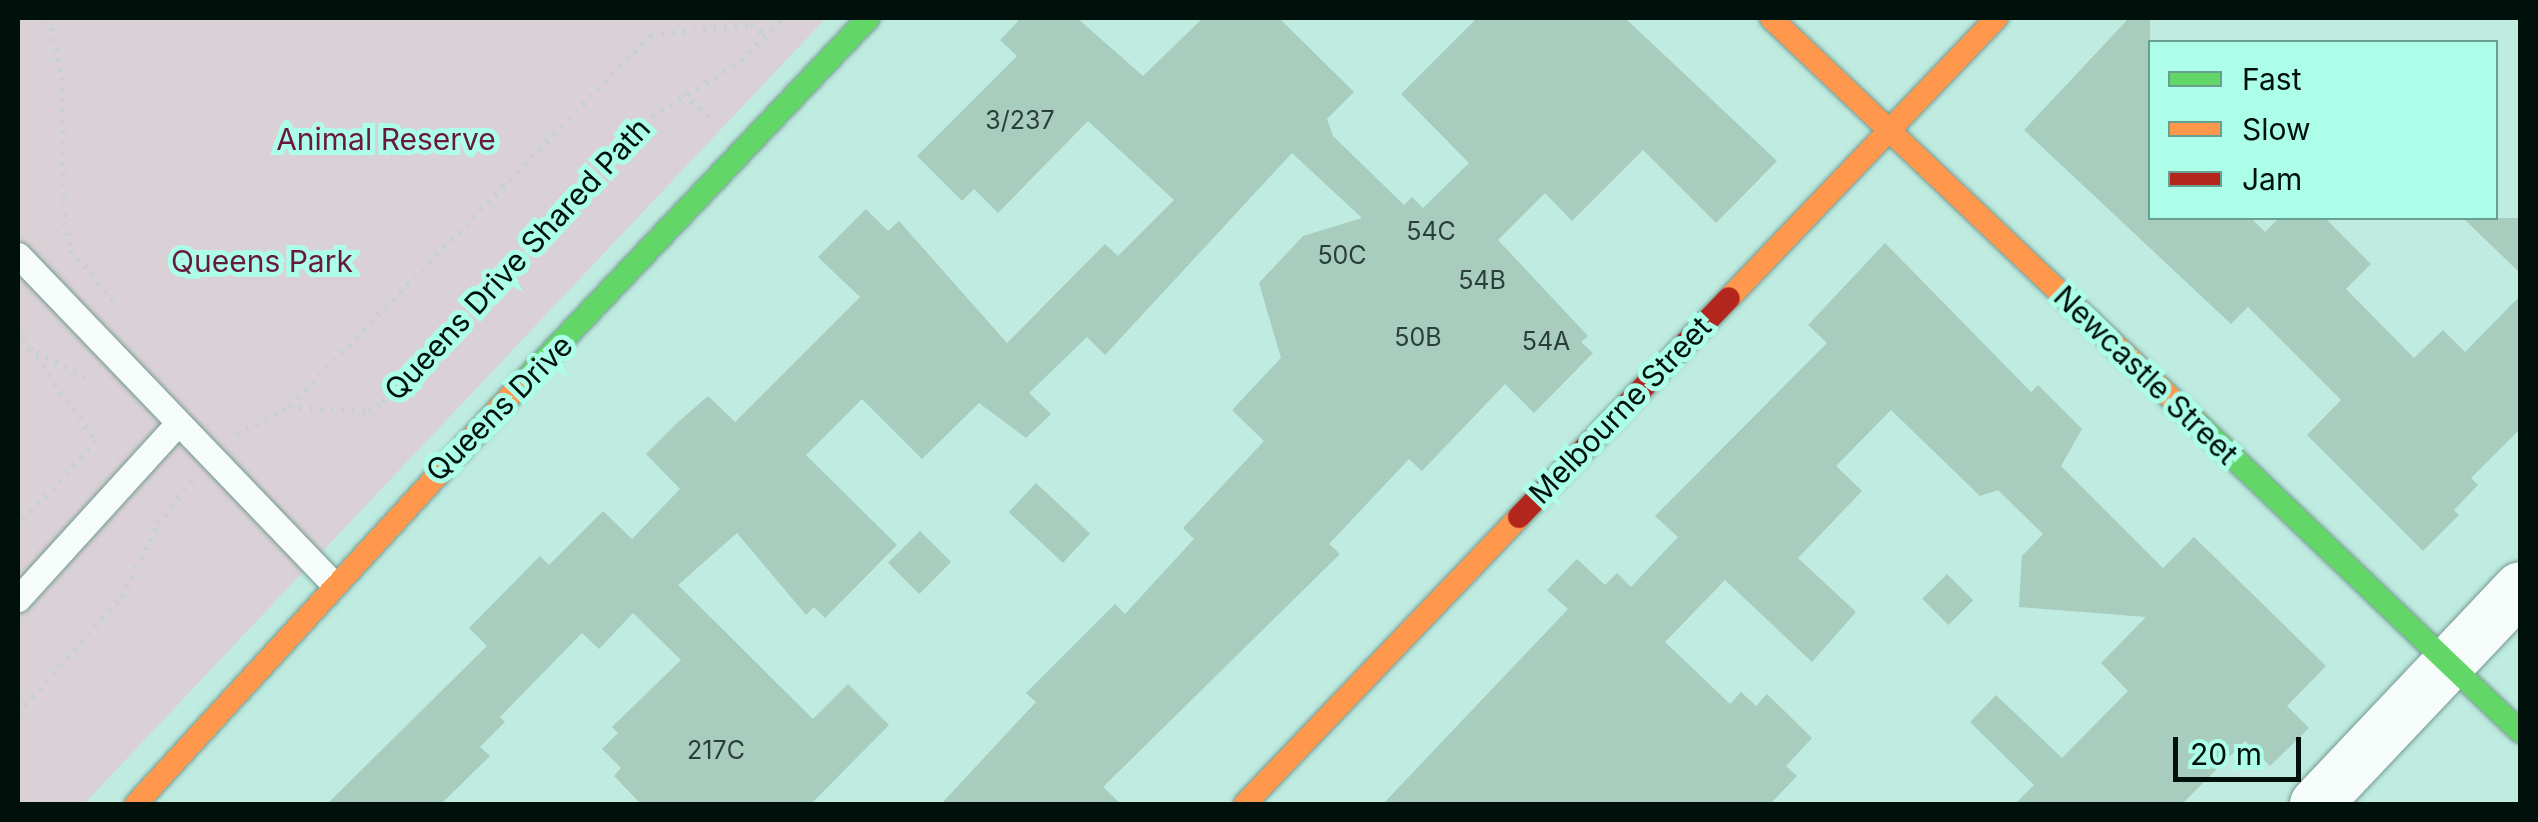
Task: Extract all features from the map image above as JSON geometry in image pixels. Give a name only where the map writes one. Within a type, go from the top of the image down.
[{"type":"street","name":"Queens Drive","points":[[136,804],[332,582],[870,18]]},
{"type":"street","name":"Newcastle Street","points":[[1772,18],[2520,732]]},
{"type":"street","name":"Melbourne Street","points":[[1244,804],[1997,18]]},
{"type":"street","points":[[2316,804],[2520,588]]},
{"type":"lane","points":[[21,261],[332,582]]},
{"type":"lane","points":[[18,599],[178,424]]},
{"type":"path","points":[[48,18],[62,78],[64,222],[71,250],[121,309]]},
{"type":"path","name":"Queens Drive Shared Path","points":[[289,407],[351,412],[383,402],[644,122],[765,37],[783,18]]},
{"type":"path","points":[[230,442],[289,407],[651,36],[752,24],[765,37]]},
{"type":"path","points":[[684,94],[705,113]]},
{"type":"path","points":[[18,332],[96,441],[18,526]]},
{"type":"path","points":[[26,348],[101,380]]},
{"type":"path","points":[[224,421],[238,434]]},
{"type":"path","points":[[18,713],[122,598],[158,524],[192,481]]},
{"type":"green space","name":"Queens Park","points":[[18,18],[826,18],[84,804],[18,804]]},
{"type":"building","points":[[1021,18],[1077,18],[1143,76],[1203,18],[1279,18],[1354,92],[1327,119],[1333,136],[1404,205],[1412,197],[1423,208],[1469,163],[1401,94],[1477,18],[1625,18],[1777,161],[1716,223],[1643,150],[1572,221],[1545,193],[1498,240],[1588,336],[1581,342],[1593,353],[1534,413],[1505,384],[1422,471],[1409,459],[1329,544],[1340,554],[1103,787],[1121,804],[941,804],[1036,702],[1026,693],[1115,604],[1125,614],[1194,539],[1183,528],[1264,441],[1232,410],[1281,358],[1259,283],[1303,236],[1362,218],[1292,153],[1105,355],[1087,337],[1029,393],[1051,414],[1026,438],[979,403],[922,459],[862,399],[806,455],[897,545],[825,618],[814,607],[806,615],[737,533],[678,585],[813,719],[848,684],[889,725],[811,804],[641,804],[614,776],[621,768],[602,749],[618,733],[612,727],[681,660],[633,613],[599,649],[582,633],[500,717],[505,722],[480,747],[490,756],[441,804],[327,804],[487,646],[469,628],[540,556],[549,565],[603,511],[632,539],[680,489],[646,454],[676,424],[708,396],[735,422],[860,297],[818,257],[866,209],[888,231],[899,221],[1007,343],[1105,244],[1118,256],[1174,200],[1088,121],[998,213],[974,189],[962,201],[917,156],[1017,56],[1000,40]]},
{"type":"building","points":[[2129,18],[2150,18],[2148,220],[2253,220],[2265,232],[2277,220],[2327,220],[2371,264],[2346,289],[2414,358],[2443,330],[2465,352],[2520,296],[2520,429],[2471,478],[2478,485],[2454,510],[2459,515],[2423,551],[2307,435],[2341,400],[2248,307],[2231,324],[2024,130]]},
{"type":"building","points":[[2520,218],[2520,273],[2465,220]]},
{"type":"building","points":[[1885,243],[2031,392],[2038,385],[2082,429],[2061,466],[2163,568],[2194,537],[2326,666],[2287,706],[2309,728],[2270,766],[2245,741],[2182,804],[2015,804],[2034,785],[1970,722],[1996,695],[2062,758],[2128,691],[2101,663],[2146,617],[2019,607],[2022,556],[2043,534],[1998,490],[1980,496],[1891,410],[1836,466],[1862,491],[1798,558],[1856,612],[1812,662],[1725,580],[1665,642],[1730,704],[1741,692],[1756,706],[1767,694],[1812,738],[1786,766],[1797,776],[1770,804],[1383,804],[1568,609],[1547,590],[1577,559],[1605,585],[1617,573],[1631,587],[1678,537],[1655,516],[1827,343],[1808,325]]},
{"type":"building","points":[[1036,483],[1090,533],[1063,563],[1009,512]]},
{"type":"building","points":[[920,531],[951,562],[919,594],[888,563]]},
{"type":"building","points":[[1947,574],[1973,600],[1948,625],[1922,599]]},
{"type":"traffic: fast","points":[[525,380],[869,18]]},
{"type":"traffic: fast","points":[[2194,420],[2520,731]]},
{"type":"traffic: slow","points":[[1771,18],[2194,420]]},
{"type":"traffic: slow","points":[[1729,298],[1997,18]]},
{"type":"traffic: slow","points":[[136,804],[525,380]]},
{"type":"traffic: slow","points":[[1245,804],[1519,517]]},
{"type":"traffic: jam","points":[[1519,517],[1729,298]]},
{"type":"park label","name":"Animal Reserve","points":[[386,139]]}]
